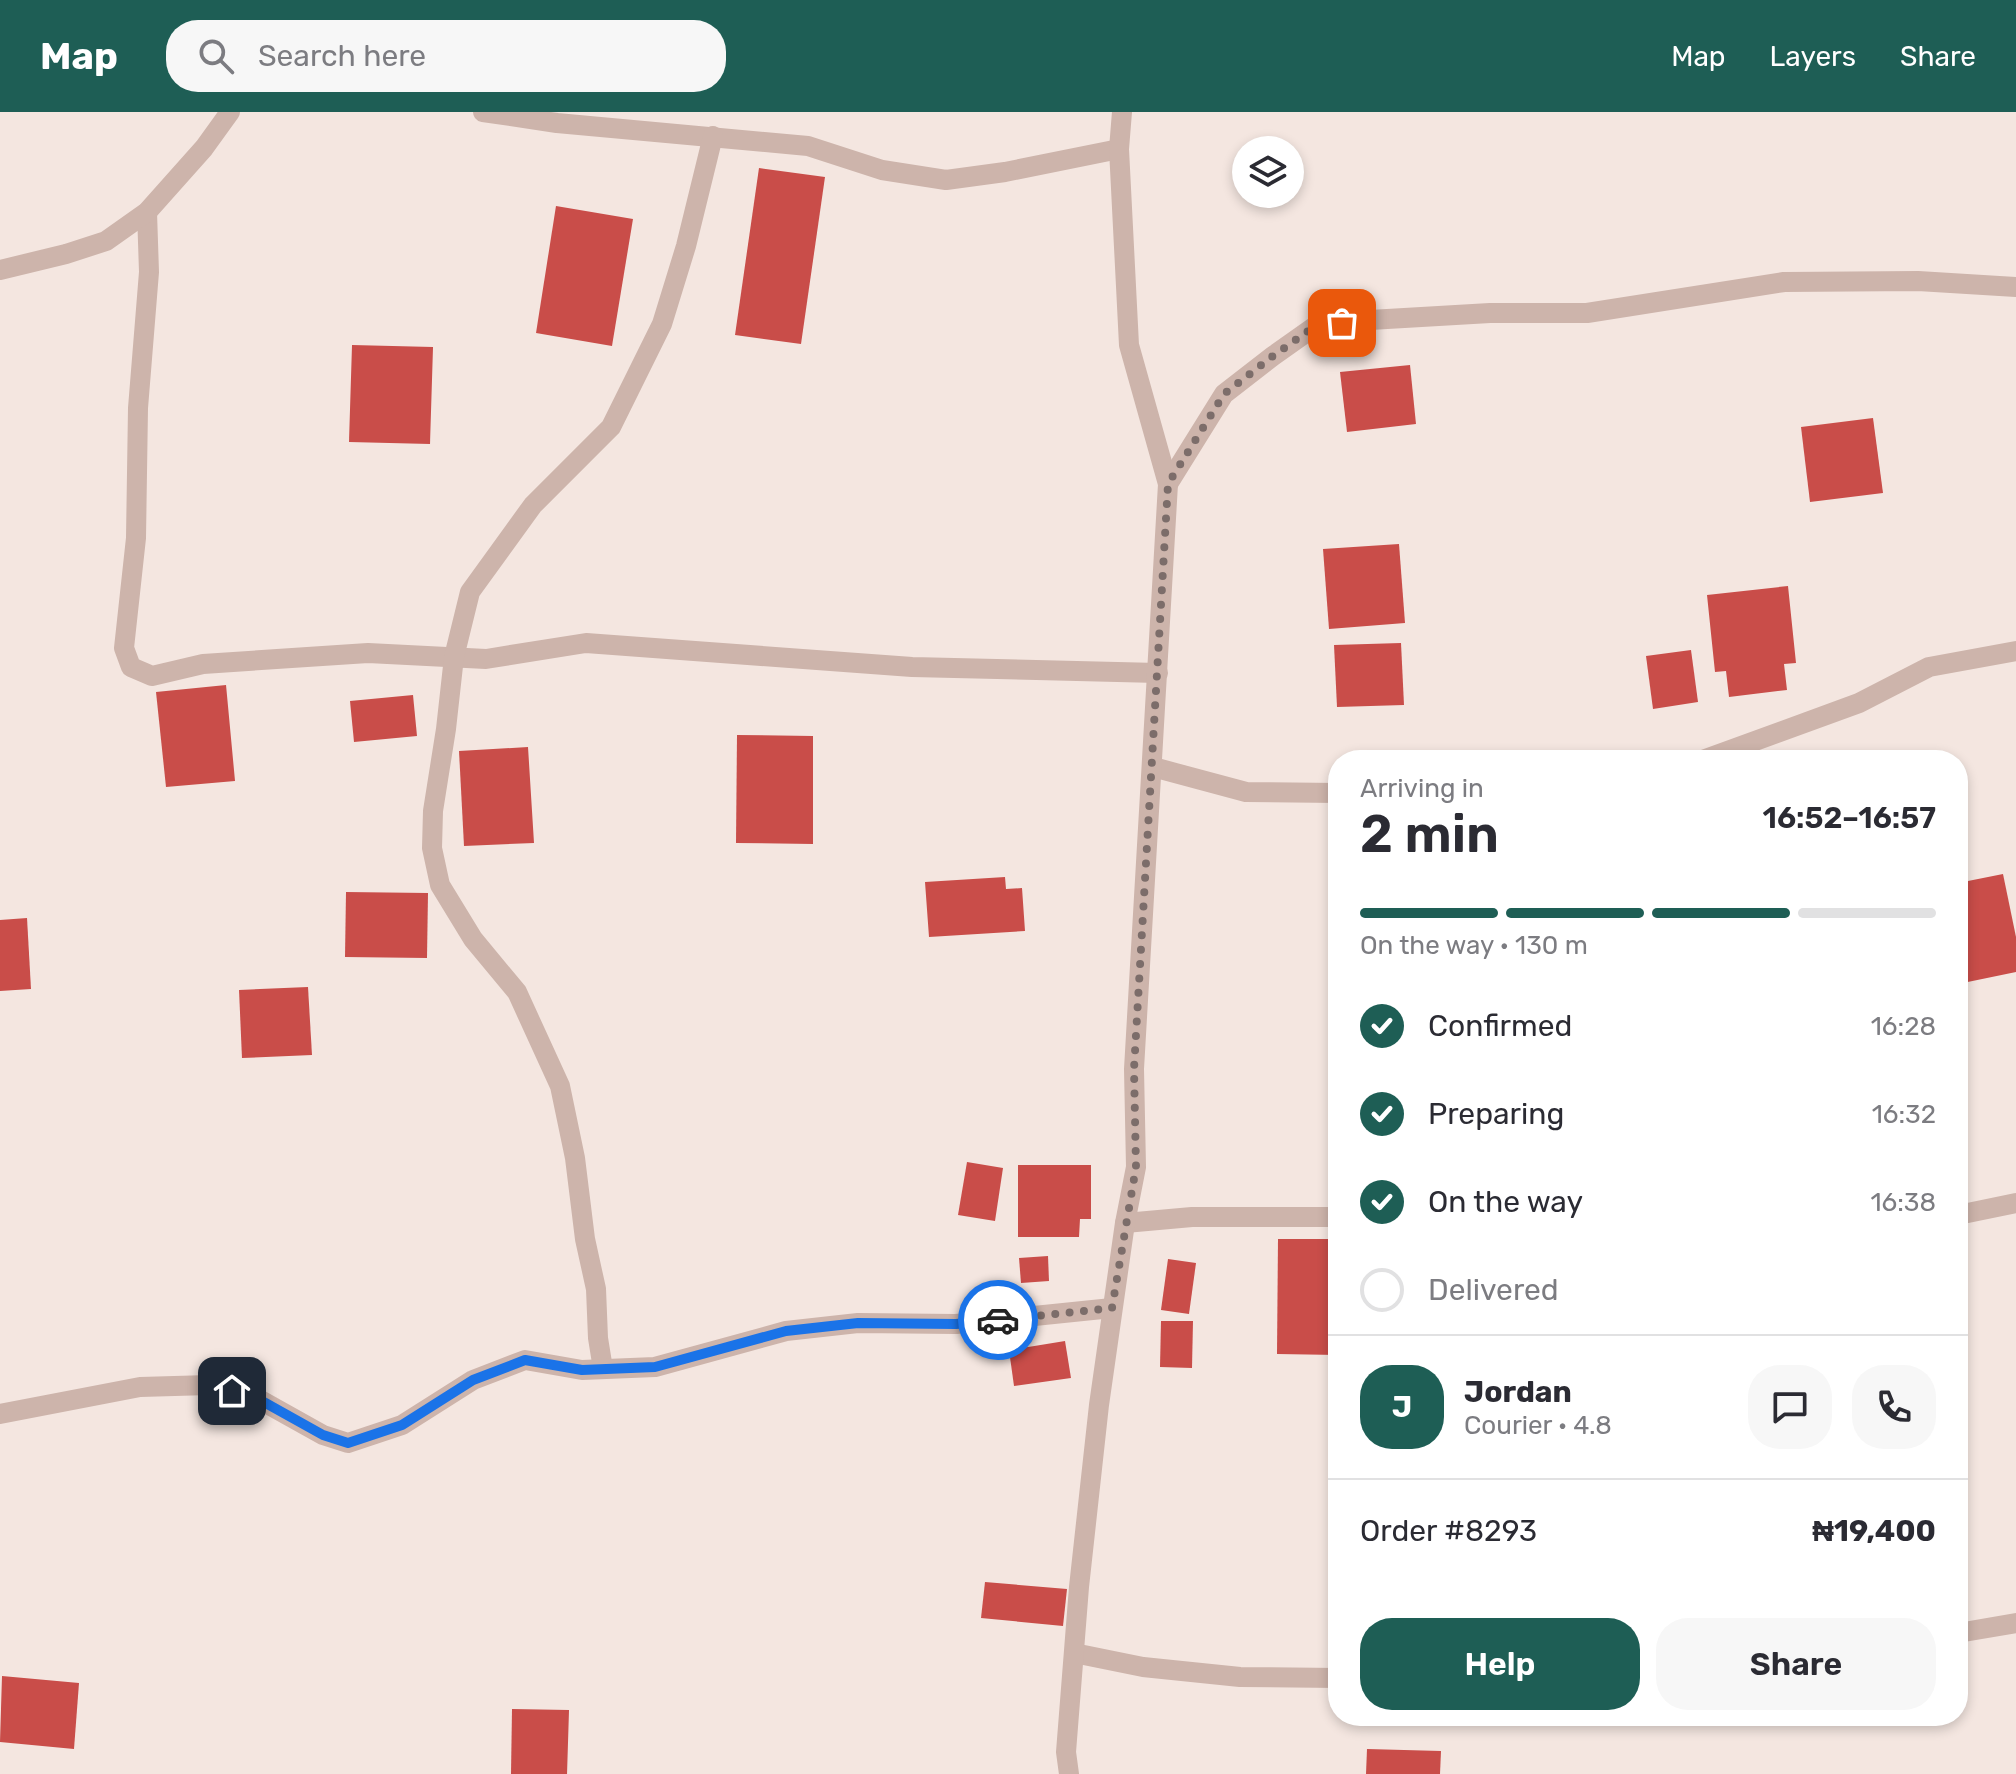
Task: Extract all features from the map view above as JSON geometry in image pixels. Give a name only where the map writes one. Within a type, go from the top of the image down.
[{"type":"street","points":[[0,270],[106,241],[147,212],[204,148],[230,112]]},
{"type":"street","points":[[483,112],[557,123],[808,146],[882,170],[946,180],[1005,172],[1119,149]]},
{"type":"street","points":[[1069,1774],[1066,1752],[1074,1653],[1099,1405],[1136,1167],[1134,1069],[1168,484],[1129,345],[1119,149],[1122,112]]},
{"type":"street","points":[[603,1369],[596,1289],[560,1086],[517,992],[473,939],[440,885],[432,848],[433,811],[454,657],[470,592],[533,505],[611,427],[662,324],[686,246],[713,136]]},
{"type":"street","points":[[147,212],[149,272],[138,408],[136,538],[124,648],[131,667],[152,676],[203,664],[368,653],[486,659],[586,643],[912,667],[1158,673]]},
{"type":"street","points":[[1168,484],[1224,394],[1314,327],[1370,320],[1490,313],[1587,313],[1784,282],[1918,281],[2016,287]]},
{"type":"street","points":[[1730,750],[1859,703],[1929,667],[2016,651]]},
{"type":"street","points":[[1153,767],[1246,792],[1328,793]]},
{"type":"street","points":[[1968,1213],[2016,1203]]},
{"type":"street","points":[[1125,1223],[1192,1217],[1328,1217]]},
{"type":"street","points":[[0,1414],[140,1387],[209,1385],[255,1397],[323,1435],[348,1443],[402,1425],[473,1380],[525,1360],[582,1370],[655,1367],[786,1331],[858,1323],[956,1324],[1112,1308]]},
{"type":"street","points":[[1968,1631],[2016,1623]]},
{"type":"street","points":[[1074,1653],[1157,1669],[1240,1677],[1328,1678]]},
{"type":"building","points":[[759,168],[825,177],[801,344],[735,335]]},
{"type":"building","points":[[556,206],[633,219],[612,346],[536,333]]},
{"type":"building","points":[[352,345],[433,347],[430,444],[349,442]]},
{"type":"building","points":[[1410,365],[1416,424],[1347,432],[1340,372]]},
{"type":"building","points":[[1873,418],[1883,493],[1810,502],[1801,427]]},
{"type":"building","points":[[1399,544],[1405,623],[1329,629],[1323,549]]},
{"type":"building","points":[[1788,586],[1796,663],[1784,664],[1787,690],[1729,697],[1726,671],[1715,672],[1707,595]]},
{"type":"building","points":[[1401,643],[1404,705],[1337,707],[1334,645]]},
{"type":"building","points":[[1691,650],[1698,702],[1653,709],[1646,656]]},
{"type":"building","points":[[226,685],[235,781],[166,787],[156,692]]},
{"type":"building","points":[[413,695],[417,736],[354,742],[350,701]]},
{"type":"building","points":[[737,735],[813,736],[813,844],[736,843]]},
{"type":"building","points":[[528,747],[534,843],[464,846],[459,751]]},
{"type":"building","points":[[2003,874],[2016,937],[2016,972],[1968,982],[1968,881]]},
{"type":"building","points":[[1005,877],[1006,889],[1022,888],[1025,931],[929,937],[925,882]]},
{"type":"building","points":[[346,892],[428,893],[427,958],[345,957]]},
{"type":"building","points":[[27,918],[31,989],[0,991],[0,920]]},
{"type":"building","points":[[308,987],[312,1055],[242,1058],[239,990]]},
{"type":"building","points":[[967,1162],[1003,1168],[995,1221],[958,1215]]},
{"type":"building","points":[[1018,1165],[1091,1165],[1091,1219],[1080,1219],[1079,1237],[1018,1237]]},
{"type":"building","points":[[1278,1239],[1328,1239],[1328,1355],[1277,1354]]},
{"type":"building","points":[[1048,1256],[1049,1281],[1021,1283],[1019,1258]]},
{"type":"building","points":[[1168,1259],[1196,1263],[1189,1314],[1161,1310]]},
{"type":"building","points":[[1161,1321],[1193,1321],[1192,1368],[1160,1367]]},
{"type":"building","points":[[1065,1341],[1071,1378],[1014,1386],[1009,1350]]},
{"type":"building","points":[[985,1582],[1067,1589],[1063,1626],[981,1618]]},
{"type":"building","points":[[2,1676],[79,1683],[74,1749],[0,1742]]},
{"type":"building","points":[[512,1709],[569,1710],[567,1774],[511,1774]]},
{"type":"building","points":[[1367,1749],[1441,1751],[1440,1774],[1366,1774]]},
{"type":"way so far","points":[[998,1320],[1112,1308],[1136,1167],[1134,1069],[1168,484],[1224,394],[1314,327],[1342,323]]},
{"type":"route","points":[[232,1391],[255,1397],[323,1435],[348,1443],[402,1425],[473,1380],[525,1360],[582,1370],[655,1367],[786,1331],[858,1323],[956,1324],[998,1320]]}]
